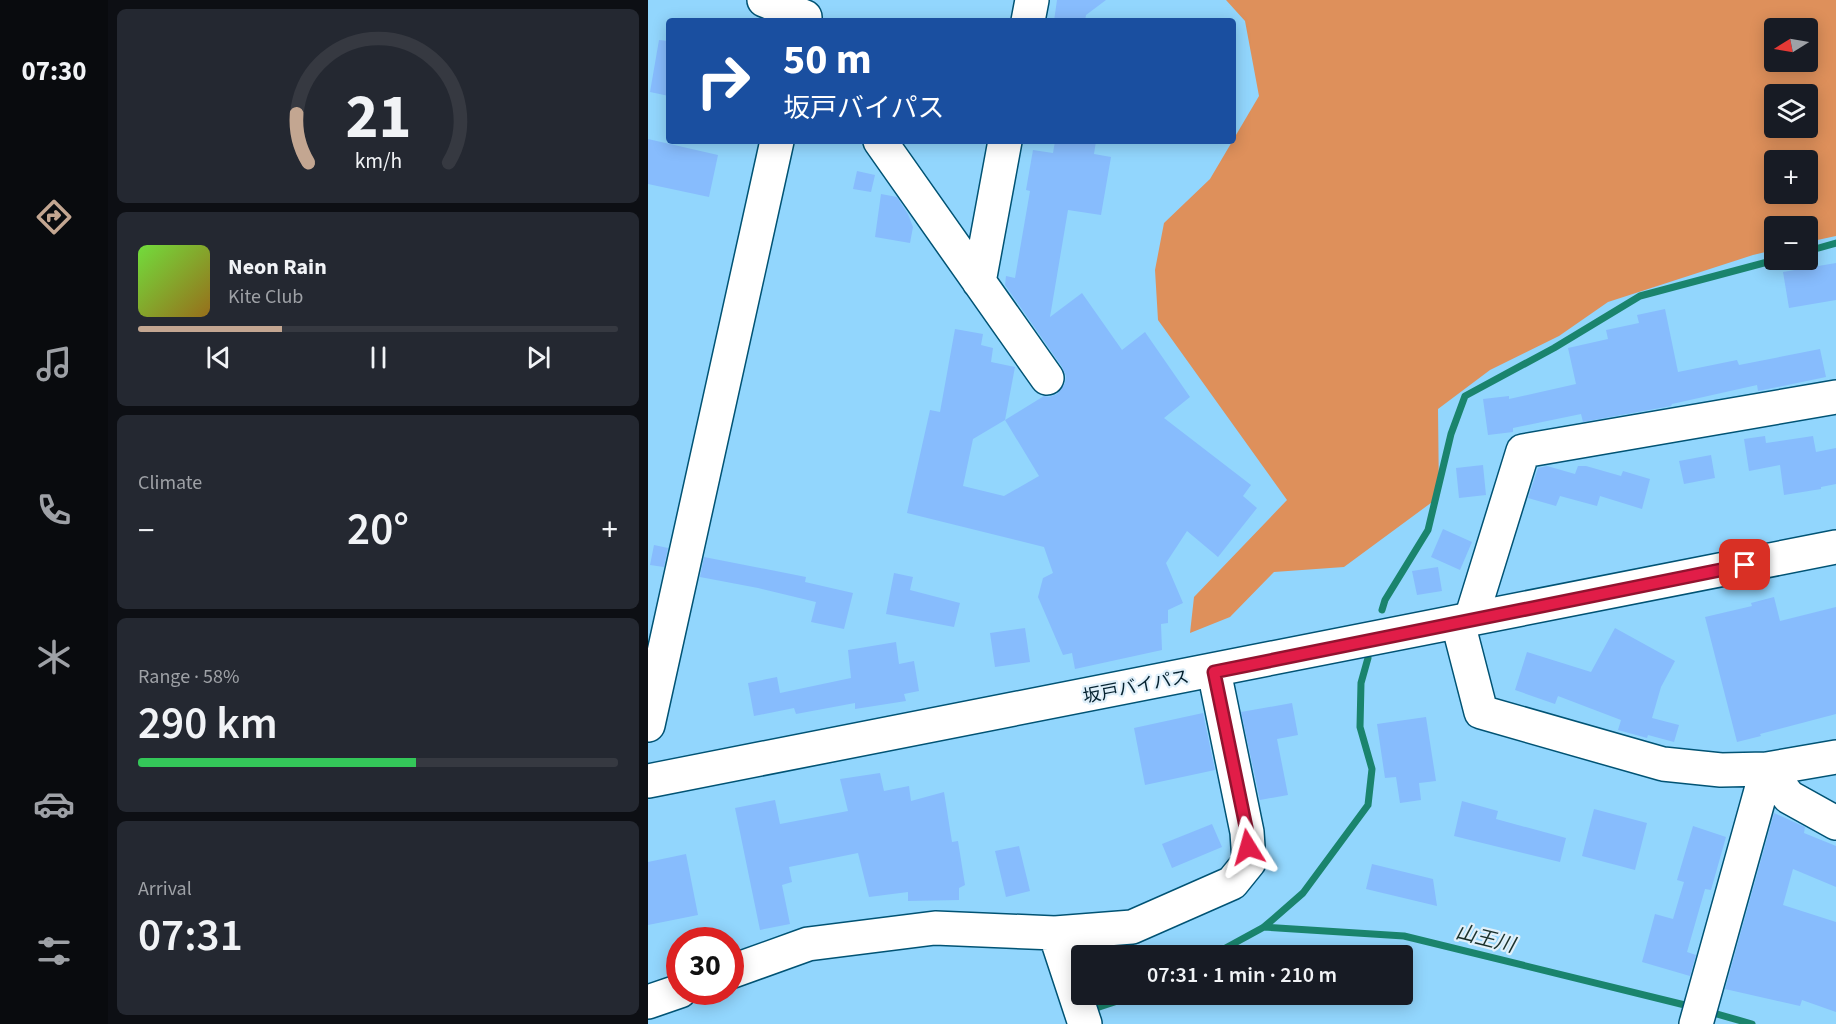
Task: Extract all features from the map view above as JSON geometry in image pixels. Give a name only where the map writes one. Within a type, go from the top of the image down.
[{"type":"main road","points":[[764,0],[805,18]]},
{"type":"main road","points":[[1029,18],[1032,0]]},
{"type":"main road","points":[[648,725],[776,144]]},
{"type":"main road","points":[[882,144],[1047,378]]},
{"type":"main road","points":[[979,282],[1004,144]]},
{"type":"main road","points":[[1836,397],[1523,451],[1465,621],[1481,712],[1663,764],[1720,770],[1767,769],[1836,757]]},
{"type":"main road","name":"坂戸バイパス","points":[[648,782],[1214,672],[1836,547]]},
{"type":"main road","points":[[744,967],[808,944],[935,928],[1055,933],[1132,927],[1232,883],[1249,862],[1247,832],[1214,672]]},
{"type":"main road","points":[[1767,769],[1789,797],[1836,823]]},
{"type":"main road","points":[[1699,1013],[1767,769]]},
{"type":"main road","points":[[1055,933],[1085,1024]]},
{"type":"main road","points":[[648,1002],[666,996]]},
{"type":"shaded area","points":[[1226,0],[1836,0],[1836,236],[1818,240],[1818,216],[1764,216],[1764,252],[1608,302],[1559,336],[1490,370],[1438,409],[1439,497],[1344,567],[1274,572],[1230,617],[1190,633],[1194,597],[1287,500],[1158,320],[1155,270],[1164,223],[1210,179],[1231,144],[1236,144],[1236,135],[1259,96],[1245,21]]},
{"type":"building","points":[[1057,0],[1106,0],[1086,15],[1086,18],[1054,18]]},
{"type":"building","points":[[659,40],[666,41],[666,95],[650,92]]},
{"type":"building","points":[[648,139],[718,155],[709,197],[648,184]]},
{"type":"building","points":[[1054,144],[1096,144],[1094,154],[1111,157],[1101,215],[1068,210],[1050,317],[1082,293],[1122,350],[1145,332],[1190,397],[1164,418],[1251,485],[1243,496],[1257,508],[1218,557],[1187,531],[1166,563],[1183,603],[1168,610],[1168,623],[1161,624],[1162,650],[1075,669],[1072,653],[1063,655],[1038,597],[1043,578],[1053,573],[1044,547],[907,513],[930,410],[940,412],[955,329],[983,334],[981,345],[993,348],[991,362],[1015,367],[1005,420],[1044,396],[1057,394],[1065,383],[1066,376],[1062,367],[1005,285],[1006,276],[1015,278],[1030,191],[1026,190],[1033,150],[1053,153]],"holes":[[[1005,420],[1039,476],[1004,496],[963,486],[973,439]]]},
{"type":"building","points":[[857,171],[875,175],[871,192],[853,189]]},
{"type":"building","points":[[881,194],[897,197],[908,214],[913,227],[910,243],[875,237]]},
{"type":"building","points":[[1836,263],[1836,300],[1789,308],[1783,272],[1818,270],[1818,266]]},
{"type":"building","points":[[1665,309],[1678,372],[1737,360],[1739,365],[1820,349],[1826,377],[1758,391],[1757,385],[1671,406],[1583,422],[1581,414],[1513,428],[1513,432],[1488,435],[1483,399],[1509,396],[1509,399],[1576,384],[1568,348],[1608,339],[1606,330],[1639,323],[1637,315]]},
{"type":"building","points":[[1765,436],[1766,443],[1813,436],[1816,452],[1836,448],[1836,484],[1784,495],[1780,465],[1749,471],[1744,439]]},
{"type":"building","points":[[1711,455],[1715,478],[1684,484],[1679,461]]},
{"type":"building","points":[[1483,465],[1486,495],[1459,498],[1456,468]]},
{"type":"building","points":[[1547,466],[1575,474],[1578,466],[1586,466],[1621,476],[1623,471],[1650,479],[1642,509],[1600,496],[1597,506],[1560,496],[1556,506],[1528,498],[1538,468]]},
{"type":"building","points":[[1443,529],[1472,542],[1460,570],[1431,557]]},
{"type":"building","points":[[654,545],[668,548],[664,567],[650,565]]},
{"type":"building","points":[[704,557],[806,577],[805,582],[853,593],[844,629],[811,622],[816,602],[700,577]]},
{"type":"building","points":[[1438,567],[1442,591],[1417,595],[1412,571]]},
{"type":"building","points":[[894,573],[913,577],[910,590],[960,603],[954,627],[886,614]]},
{"type":"building","points":[[1774,597],[1780,621],[1836,607],[1836,714],[1737,742],[1705,617],[1752,606],[1751,603]]},
{"type":"building","points":[[1025,628],[1030,662],[995,667],[990,633]]},
{"type":"building","points":[[1615,628],[1675,661],[1661,687],[1652,718],[1679,725],[1674,742],[1618,730],[1621,720],[1558,696],[1555,704],[1515,690],[1527,652],[1591,672]]},
{"type":"building","points":[[896,642],[899,664],[914,661],[919,691],[904,694],[906,701],[855,709],[855,703],[796,714],[794,708],[754,716],[748,683],[777,677],[780,693],[851,678],[848,650]]},
{"type":"building","points":[[1292,703],[1298,735],[1277,739],[1288,795],[1260,800],[1241,712]]},
{"type":"building","points":[[1203,713],[1215,770],[1145,785],[1134,728]]},
{"type":"building","points":[[1426,717],[1436,781],[1419,783],[1421,800],[1400,803],[1396,777],[1385,778],[1377,724]]},
{"type":"building","points":[[880,773],[884,791],[909,786],[911,801],[944,792],[952,842],[958,841],[965,885],[959,888],[959,900],[908,901],[908,892],[869,897],[858,853],[789,867],[792,882],[782,885],[790,924],[760,930],[735,808],[775,800],[780,824],[848,811],[840,779]]},
{"type":"building","points":[[1462,801],[1498,811],[1496,819],[1566,838],[1560,862],[1454,836]]},
{"type":"building","points":[[1594,809],[1647,823],[1635,870],[1582,856]]},
{"type":"building","points":[[1774,813],[1805,827],[1804,833],[1836,846],[1836,887],[1793,869],[1783,905],[1836,922],[1836,1012],[1802,1000],[1800,1006],[1725,989]]},
{"type":"building","points":[[1212,824],[1222,847],[1172,868],[1162,844]]},
{"type":"building","points":[[1693,826],[1726,837],[1711,890],[1705,889],[1687,952],[1696,955],[1690,976],[1642,962],[1655,914],[1673,919],[1684,882],[1677,880]]},
{"type":"building","points":[[1019,846],[1030,891],[1006,897],[995,851]]},
{"type":"building","points":[[686,854],[698,915],[648,925],[648,862]]},
{"type":"building","points":[[1372,864],[1433,879],[1437,906],[1366,889]]},
{"type":"waterway","points":[[1818,248],[1836,243]]},
{"type":"waterway","points":[[1382,610],[1385,600],[1428,530],[1451,434],[1465,396],[1554,348],[1640,296],[1764,263]]},
{"type":"waterway","points":[[1231,945],[1264,927],[1303,893],[1368,805],[1372,769],[1360,727],[1361,683],[1368,658]]},
{"type":"waterway","name":"山王川","points":[[1264,927],[1404,936],[1693,1007]]},
{"type":"waterway","name":"山王川","points":[[1090,1010],[1105,1005]]},
{"type":"waterway","name":"山王川","points":[[1710,1012],[1752,1024]]},
{"type":"route","points":[[1248,847],[1247,832],[1214,672],[1745,565]]}]
